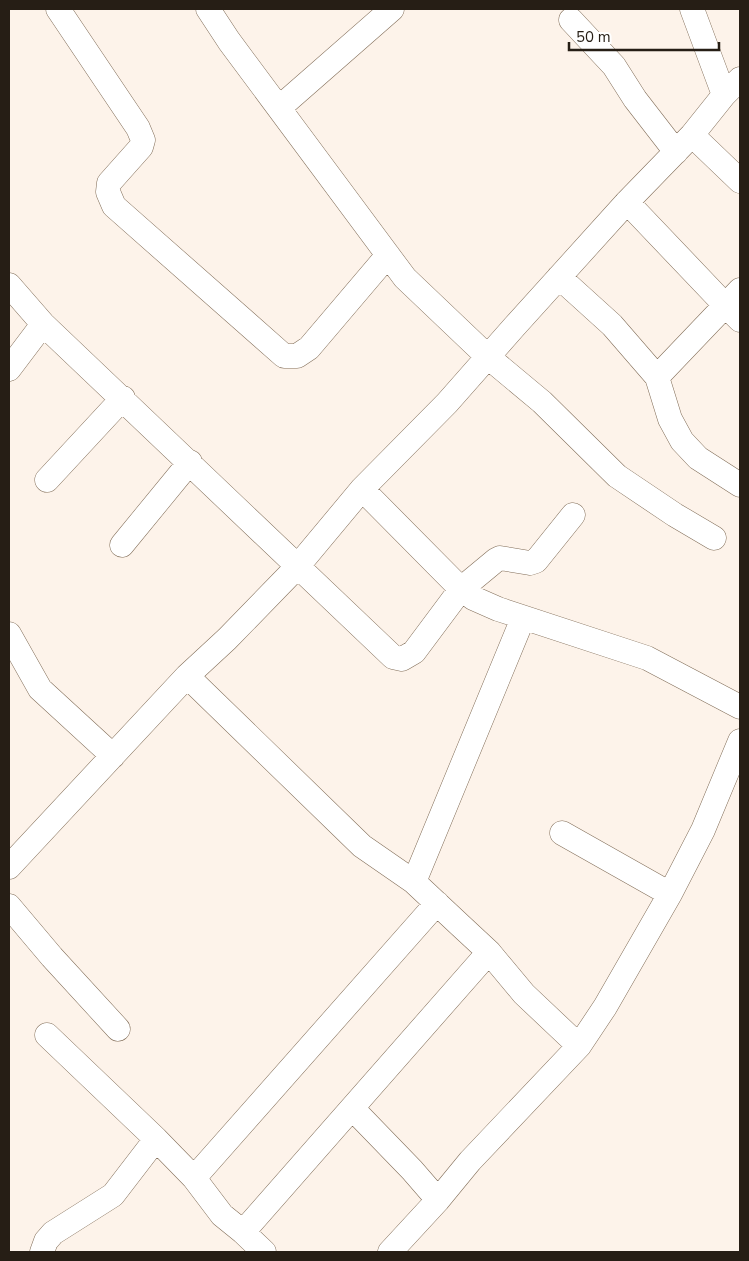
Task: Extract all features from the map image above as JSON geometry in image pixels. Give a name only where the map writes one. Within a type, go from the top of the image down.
[{"type":"street","points":[[58,9],[138,128],[143,140],[141,147],[109,183],[108,192],[114,206],[284,356],[296,356],[309,348],[388,255]]},
{"type":"street","points":[[279,108],[392,9]]},
{"type":"street","points":[[9,868],[188,676],[297,567],[362,489],[447,403],[627,202],[692,135],[732,87],[692,9]]},
{"type":"street","points":[[211,10],[229,40],[404,278],[488,357],[542,402],[617,476],[675,515],[714,538]]},
{"type":"street","points":[[571,20],[614,66],[635,99],[676,152]]},
{"type":"street","points":[[692,135],[740,181]]},
{"type":"street","points":[[627,202],[735,305],[657,377]]},
{"type":"street","points":[[559,277],[612,325],[657,377],[670,419],[682,441],[698,458],[740,484]]},
{"type":"street","points":[[9,285],[43,324],[123,398],[297,567],[393,657],[402,659],[414,652],[461,589],[496,560],[500,558],[530,563],[536,561],[573,515]]},
{"type":"street","points":[[9,369],[43,324]]},
{"type":"street","points":[[46,480],[123,398]]},
{"type":"street","points":[[122,545],[190,462]]},
{"type":"street","points":[[362,489],[461,589],[473,598],[523,618],[647,658],[740,707]]},
{"type":"street","points":[[414,882],[523,618]]},
{"type":"street","points":[[9,634],[40,689],[113,756]]},
{"type":"street","points":[[188,676],[362,846],[414,882],[489,952],[524,994],[579,1046]]},
{"type":"street","points":[[390,1252],[438,1200],[470,1161],[579,1046],[605,1007],[670,894],[703,830],[740,741]]},
{"type":"street","points":[[562,833],[670,894]]},
{"type":"street","points":[[194,1178],[437,903]]},
{"type":"street","points":[[9,906],[52,957],[118,1029]]},
{"type":"street","points":[[243,1232],[489,952]]},
{"type":"street","points":[[47,1035],[156,1139],[194,1178],[222,1215],[264,1252]]},
{"type":"street","points":[[352,1108],[438,1200]]},
{"type":"street","points":[[42,1252],[46,1241],[53,1232],[113,1195],[156,1139]]}]
